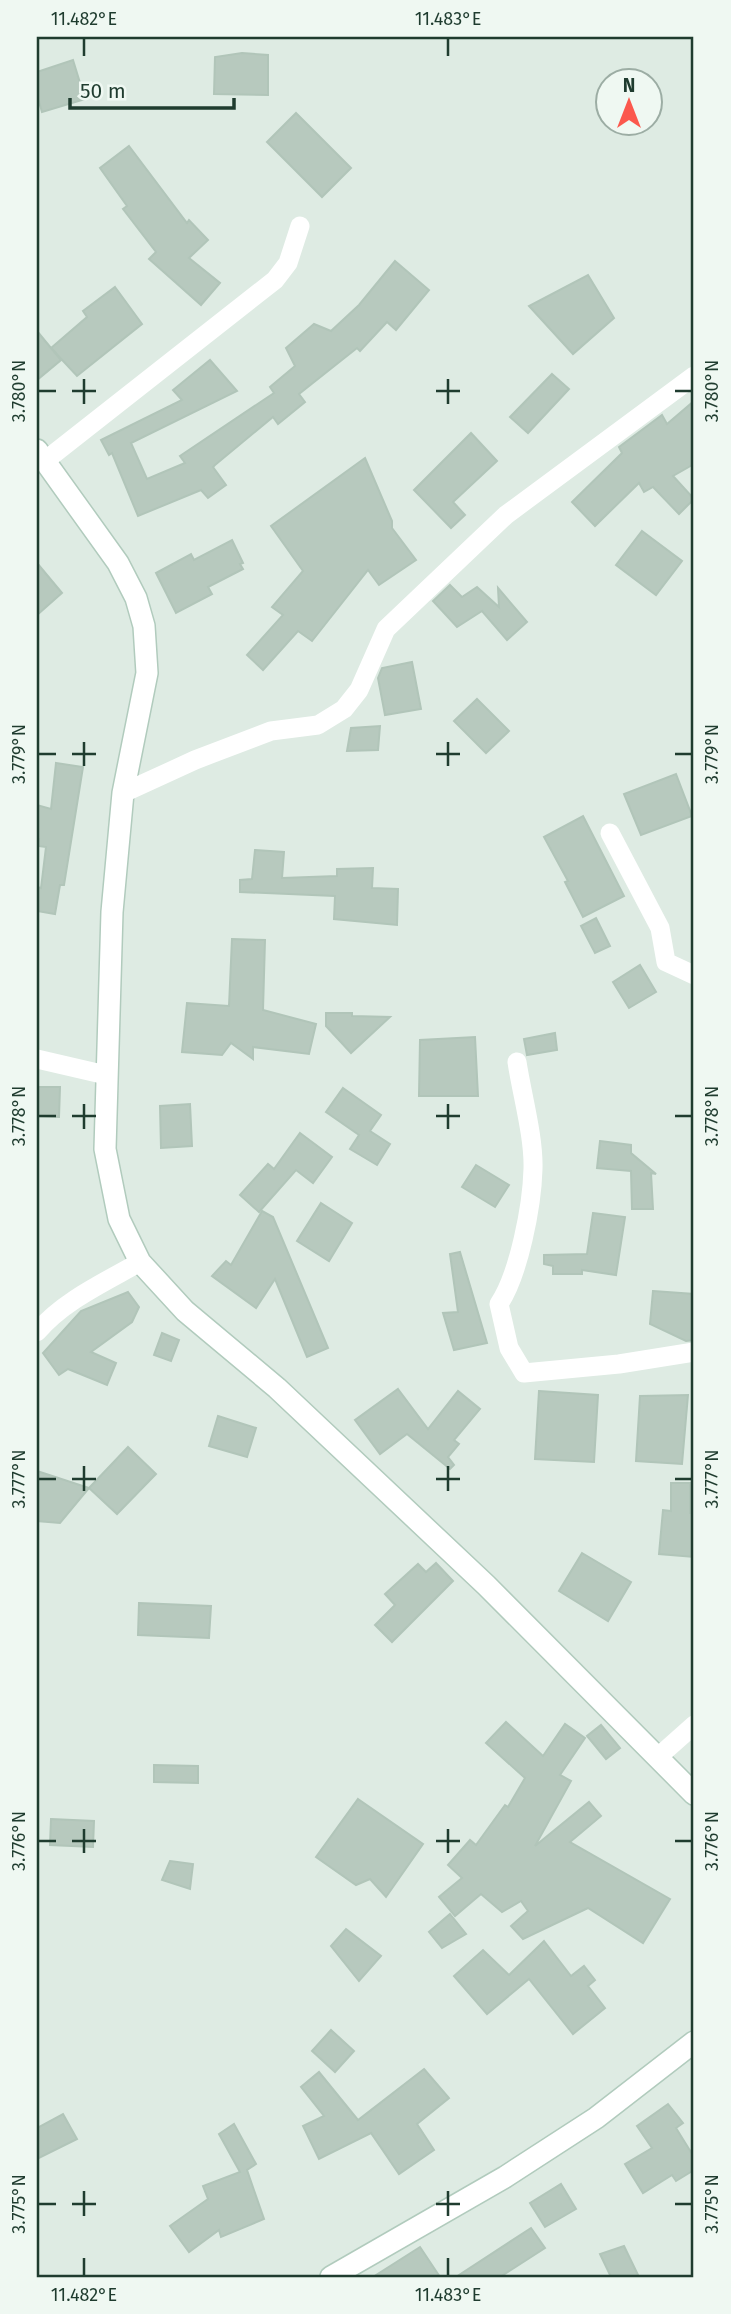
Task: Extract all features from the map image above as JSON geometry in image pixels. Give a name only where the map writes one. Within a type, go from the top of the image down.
[{"type":"street","points":[[300,226],[288,263],[275,279],[41,455],[118,563],[136,598],[144,626],[147,673],[124,793],[112,912],[105,1149],[120,1219],[140,1262],[185,1311],[277,1388],[476,1576],[694,1794]]},
{"type":"street","points":[[124,793],[195,760],[271,731],[318,725],[344,709],[359,690],[386,629],[506,515],[694,376]]},
{"type":"street","points":[[610,832],[660,928],[666,962],[694,975]]},
{"type":"street","points":[[37,1059],[106,1075]]},
{"type":"street","points":[[517,1062],[533,1168],[521,1245],[510,1288],[499,1304],[509,1348],[524,1373],[607,1365],[694,1352]]},
{"type":"street","points":[[37,1332],[47,1320],[77,1299],[140,1262]]},
{"type":"street","points":[[657,1757],[694,1725]]},
{"type":"street","points":[[331,2277],[528,2162],[596,2118],[694,2042]]},
{"type":"building","points":[[242,53],[268,55],[268,95],[214,94],[215,57]]},
{"type":"building","points":[[73,60],[85,99],[42,112],[37,95],[37,72]]},
{"type":"building","points":[[296,113],[351,168],[322,197],[267,142]]},
{"type":"building","points":[[129,146],[187,223],[189,220],[208,240],[189,258],[220,283],[201,305],[149,259],[156,252],[123,209],[127,206],[100,168]]},
{"type":"building","points":[[395,261],[429,290],[396,330],[387,322],[360,351],[357,348],[299,394],[305,402],[278,424],[273,417],[215,465],[213,467],[226,485],[208,498],[201,490],[138,516],[112,453],[109,455],[101,440],[182,400],[173,390],[210,360],[237,391],[131,443],[147,479],[185,463],[180,456],[274,393],[270,387],[295,366],[286,348],[314,324],[331,331],[359,305]]},
{"type":"building","points":[[588,275],[614,318],[573,354],[529,306]]},
{"type":"building","points":[[115,287],[142,324],[77,376],[51,348],[87,317],[83,311]]},
{"type":"building","points":[[37,331],[61,360],[37,380]]},
{"type":"building","points":[[552,374],[569,389],[528,433],[510,417]]},
{"type":"building","points":[[694,401],[694,464],[673,476],[694,499],[679,514],[653,487],[644,492],[639,483],[595,526],[572,502],[622,453],[619,447],[662,415],[667,424]]},
{"type":"building","points":[[471,433],[497,461],[453,502],[465,515],[451,528],[414,490]]},
{"type":"building","points":[[365,458],[392,521],[392,528],[416,560],[379,585],[368,570],[312,641],[298,631],[263,670],[247,655],[283,615],[272,607],[303,571],[271,526]]},
{"type":"building","points":[[642,531],[682,561],[656,595],[616,565]]},
{"type":"building","points":[[232,540],[243,563],[240,564],[243,569],[208,587],[212,594],[176,613],[156,573],[191,554],[194,560]]},
{"type":"building","points":[[37,563],[62,593],[37,615]]},
{"type":"building","points":[[450,585],[462,597],[477,587],[499,607],[498,588],[527,622],[507,640],[482,611],[457,627],[433,601]]},
{"type":"building","points":[[412,662],[421,709],[385,715],[378,678],[382,668]]},
{"type":"building","points":[[477,699],[509,731],[486,753],[454,721]]},
{"type":"building","points":[[380,726],[378,750],[347,751],[351,728]]},
{"type":"building","points":[[56,763],[83,767],[64,885],[60,885],[55,914],[37,911],[37,887],[41,888],[46,847],[38,846],[37,805],[51,809]]},
{"type":"building","points":[[676,774],[692,816],[641,835],[624,794]]},
{"type":"building","points":[[583,816],[624,896],[583,917],[565,882],[568,881],[544,837]]},
{"type":"building","points":[[255,850],[284,852],[282,878],[337,876],[337,869],[373,868],[372,888],[398,889],[397,925],[334,919],[335,896],[240,892],[240,880],[252,879]]},
{"type":"building","points":[[596,918],[610,946],[595,953],[581,926]]},
{"type":"building","points":[[232,939],[265,940],[263,1010],[316,1024],[309,1054],[253,1047],[253,1059],[231,1043],[222,1055],[182,1052],[187,1003],[229,1006]]},
{"type":"building","points":[[640,965],[656,992],[629,1008],[613,982]]},
{"type":"building","points":[[326,1013],[390,1017],[351,1053],[326,1026]]},
{"type":"building","points":[[555,1033],[557,1050],[527,1055],[524,1039]]},
{"type":"building","points":[[475,1037],[478,1096],[419,1096],[420,1040]]},
{"type":"building","points":[[37,1087],[60,1087],[59,1117],[37,1116]]},
{"type":"building","points":[[343,1088],[381,1115],[370,1131],[390,1144],[377,1165],[350,1149],[359,1135],[326,1112]]},
{"type":"building","points":[[190,1104],[192,1146],[161,1148],[160,1106]]},
{"type":"building","points":[[300,1133],[332,1157],[313,1183],[296,1170],[259,1212],[240,1195],[268,1164],[274,1169]]},
{"type":"building","points":[[600,1141],[631,1145],[631,1153],[656,1174],[651,1173],[653,1209],[632,1209],[631,1171],[597,1168]]},
{"type":"building","points":[[476,1165],[509,1185],[495,1207],[462,1187]]},
{"type":"building","points":[[321,1203],[352,1223],[329,1261],[297,1241]]},
{"type":"building","points":[[262,1211],[273,1217],[328,1348],[307,1357],[275,1279],[256,1308],[212,1276],[226,1261],[231,1265]]},
{"type":"building","points":[[593,1213],[625,1217],[616,1275],[582,1270],[582,1274],[553,1274],[553,1266],[544,1264],[544,1255],[587,1254]]},
{"type":"building","points":[[460,1252],[487,1343],[454,1350],[443,1313],[458,1312],[450,1254]]},
{"type":"building","points":[[653,1291],[694,1294],[694,1340],[686,1341],[650,1324]]},
{"type":"building","points":[[128,1292],[139,1307],[132,1322],[91,1352],[116,1363],[107,1385],[68,1369],[59,1375],[43,1353],[81,1311]]},
{"type":"building","points":[[162,1333],[179,1340],[171,1361],[154,1355]]},
{"type":"building","points":[[398,1389],[428,1429],[458,1391],[480,1409],[454,1440],[459,1444],[448,1457],[454,1465],[450,1469],[407,1434],[380,1454],[355,1420]]},
{"type":"building","points":[[539,1391],[598,1395],[594,1462],[535,1459]]},
{"type":"building","points":[[688,1395],[682,1464],[636,1461],[640,1396]]},
{"type":"building","points":[[218,1416],[256,1428],[247,1457],[209,1446]]},
{"type":"building","points":[[128,1447],[156,1474],[117,1514],[89,1488]]},
{"type":"building","points":[[37,1471],[89,1488],[60,1523],[37,1521]]},
{"type":"building","points":[[671,1483],[690,1483],[690,1513],[694,1513],[694,1557],[659,1554],[663,1510],[671,1511]]},
{"type":"building","points":[[582,1553],[631,1582],[608,1621],[559,1591]]},
{"type":"building","points":[[436,1563],[453,1581],[392,1642],[375,1625],[395,1605],[385,1594],[418,1564],[426,1572]]},
{"type":"building","points":[[139,1603],[211,1606],[209,1638],[138,1635]]},
{"type":"building","points":[[506,1722],[543,1756],[565,1724],[585,1738],[560,1775],[571,1781],[535,1846],[589,1802],[601,1816],[570,1842],[670,1899],[643,1943],[588,1908],[523,1939],[511,1926],[528,1911],[521,1901],[502,1912],[481,1894],[455,1916],[439,1897],[462,1878],[448,1865],[470,1840],[476,1845],[505,1805],[508,1807],[525,1778],[486,1743]]},
{"type":"building","points":[[601,1725],[620,1748],[606,1759],[587,1736]]},
{"type":"building","points":[[154,1765],[198,1766],[198,1783],[154,1782]]},
{"type":"building","points":[[358,1799],[423,1844],[386,1897],[370,1879],[356,1885],[316,1857]]},
{"type":"building","points":[[51,1819],[94,1821],[93,1847],[50,1845]]},
{"type":"building","points":[[170,1861],[193,1864],[190,1889],[162,1880]]},
{"type":"building","points":[[450,1914],[466,1934],[442,1948],[429,1932]]},
{"type":"building","points":[[346,1929],[381,1956],[359,1981],[331,1946]]},
{"type":"building","points":[[544,1941],[571,1976],[584,1966],[595,1980],[588,1986],[605,2008],[573,2034],[529,1979],[487,2014],[454,1976],[483,1950],[509,1975]]},
{"type":"building","points":[[331,2030],[354,2051],[335,2072],[312,2051]]},
{"type":"building","points":[[424,2069],[449,2098],[417,2124],[434,2150],[399,2174],[371,2133],[319,2159],[303,2126],[324,2116],[301,2087],[319,2072],[358,2120]]},
{"type":"building","points":[[668,2104],[683,2123],[676,2128],[694,2157],[694,2170],[676,2181],[672,2175],[643,2193],[625,2164],[652,2148],[637,2126]]},
{"type":"building","points":[[63,2114],[77,2139],[37,2159],[37,2128]]},
{"type":"building","points":[[234,2124],[256,2164],[247,2170],[264,2219],[221,2237],[219,2230],[189,2252],[170,2226],[208,2199],[203,2186],[240,2172],[219,2134]]},
{"type":"building","points":[[561,2184],[576,2209],[545,2227],[530,2203]]},
{"type":"building","points":[[531,2228],[545,2248],[500,2277],[456,2277]]},
{"type":"building","points":[[624,2246],[639,2277],[611,2277],[600,2254]]},
{"type":"building","points":[[420,2247],[440,2277],[373,2277]]}]
